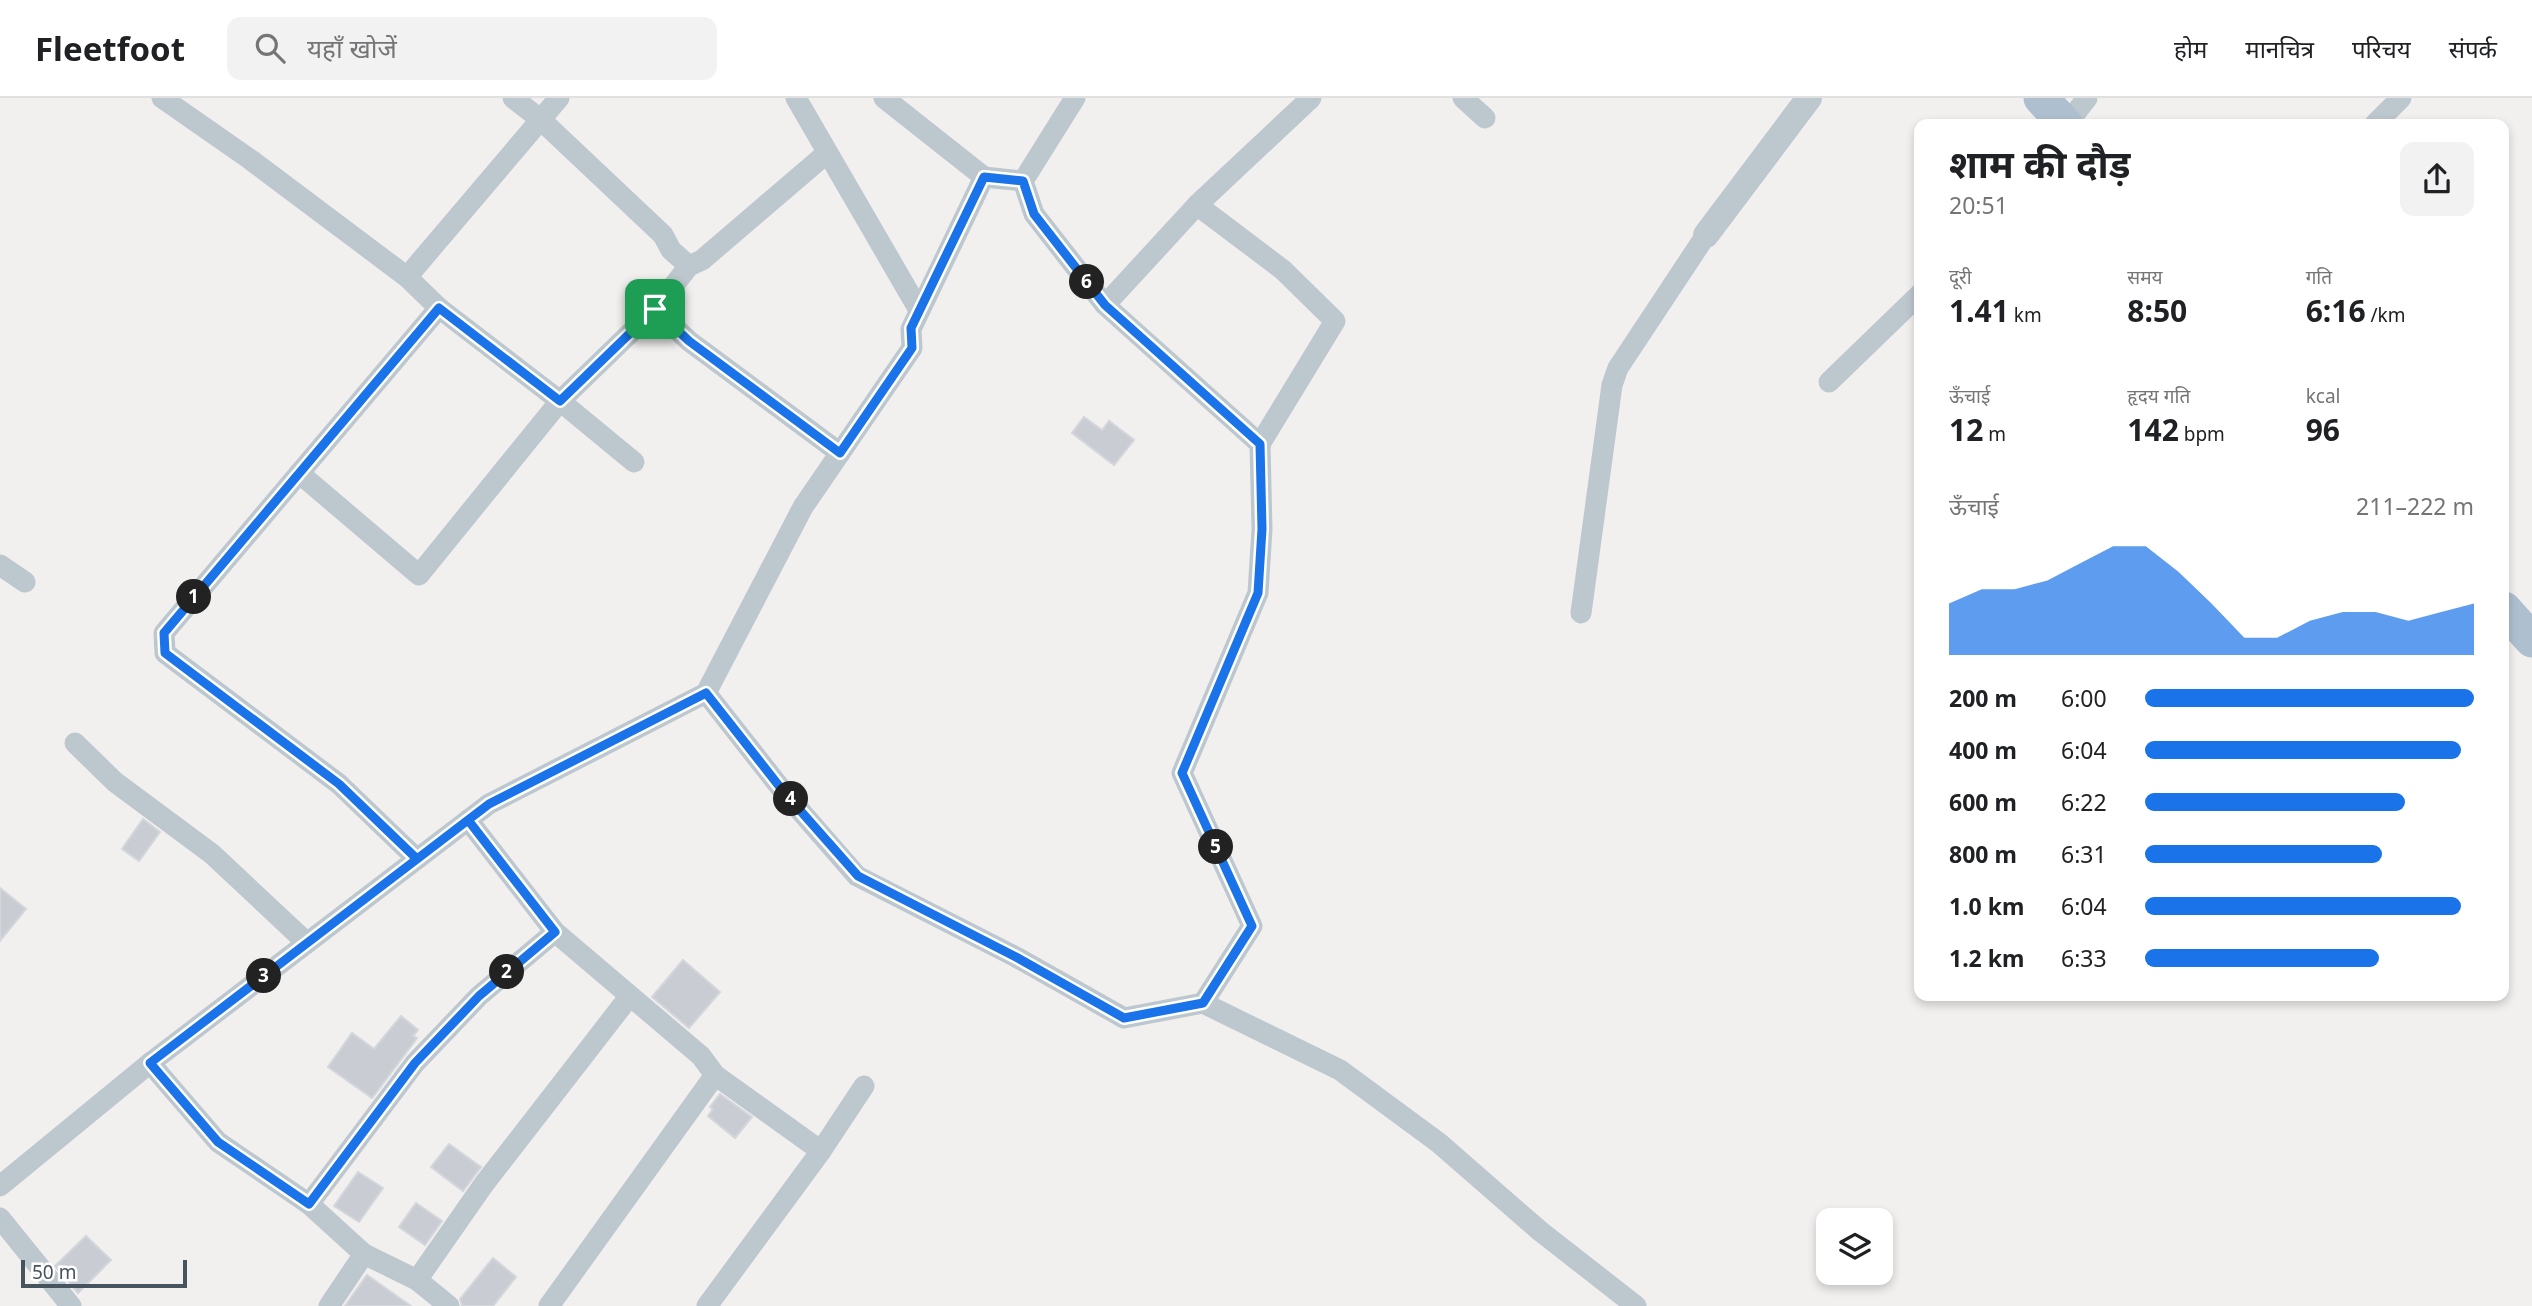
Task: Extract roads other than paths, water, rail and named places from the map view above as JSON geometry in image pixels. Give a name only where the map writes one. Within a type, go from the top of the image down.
[{"type":"main road","points":[[2041,98],[2061,119]]},
{"type":"main road","points":[[2509,615],[2532,640]]},
{"type":"street","points":[[162,98],[251,160],[407,277],[439,308],[634,462]]},
{"type":"street","points":[[513,98],[540,119],[663,235],[671,250],[689,266]]},
{"type":"street","points":[[407,277],[559,98]]},
{"type":"street","points":[[796,98],[919,310]]},
{"type":"street","points":[[884,98],[984,177],[1023,181]]},
{"type":"street","points":[[1023,181],[1074,98]]},
{"type":"street","points":[[1105,305],[1197,205],[1311,98]]},
{"type":"street","points":[[1463,98],[1485,118]]},
{"type":"street","points":[[1581,613],[1612,385],[1618,368],[1706,235],[1809,98]]},
{"type":"street","points":[[2070,119],[2087,98]]},
{"type":"street","points":[[2380,119],[2401,98]]},
{"type":"street","points":[[299,473],[419,575],[560,401],[655,309],[689,266],[702,260],[827,153]]},
{"type":"street","points":[[0,1186],[150,1063],[489,804],[706,693],[803,507],[912,348],[911,328],[984,177]]},
{"type":"street","points":[[1023,181],[1034,214],[1105,305],[1260,444]]},
{"type":"street","points":[[1197,205],[1283,270],[1335,321],[1260,444],[1262,529],[1258,593],[1182,773],[1252,926],[1203,1003]]},
{"type":"street","points":[[1829,382],[1914,301]]},
{"type":"street","points":[[417,859],[339,784],[165,653],[164,633],[439,308]]},
{"type":"street","points":[[655,309],[689,341],[840,453]]},
{"type":"street","points":[[0,565],[25,582]]},
{"type":"street","points":[[706,693],[783,791],[858,876],[1016,957],[1124,1018],[1203,1003],[1340,1070],[1439,1143],[1539,1231],[1636,1306]]},
{"type":"street","points":[[75,743],[115,782],[212,854],[307,943]]},
{"type":"street","points":[[468,820],[555,932],[701,1056],[715,1075],[821,1151]]},
{"type":"street","points":[[309,1204],[415,1063],[479,996],[555,932]]},
{"type":"street","points":[[416,1280],[484,1184],[629,997]]},
{"type":"street","points":[[150,1063],[218,1142],[309,1204],[363,1254],[416,1280],[449,1306]]},
{"type":"street","points":[[549,1306],[715,1075]]},
{"type":"street","points":[[707,1306],[821,1151],[864,1086]]},
{"type":"street","points":[[0,1217],[71,1306]]},
{"type":"street","points":[[329,1306],[363,1254]]}]
